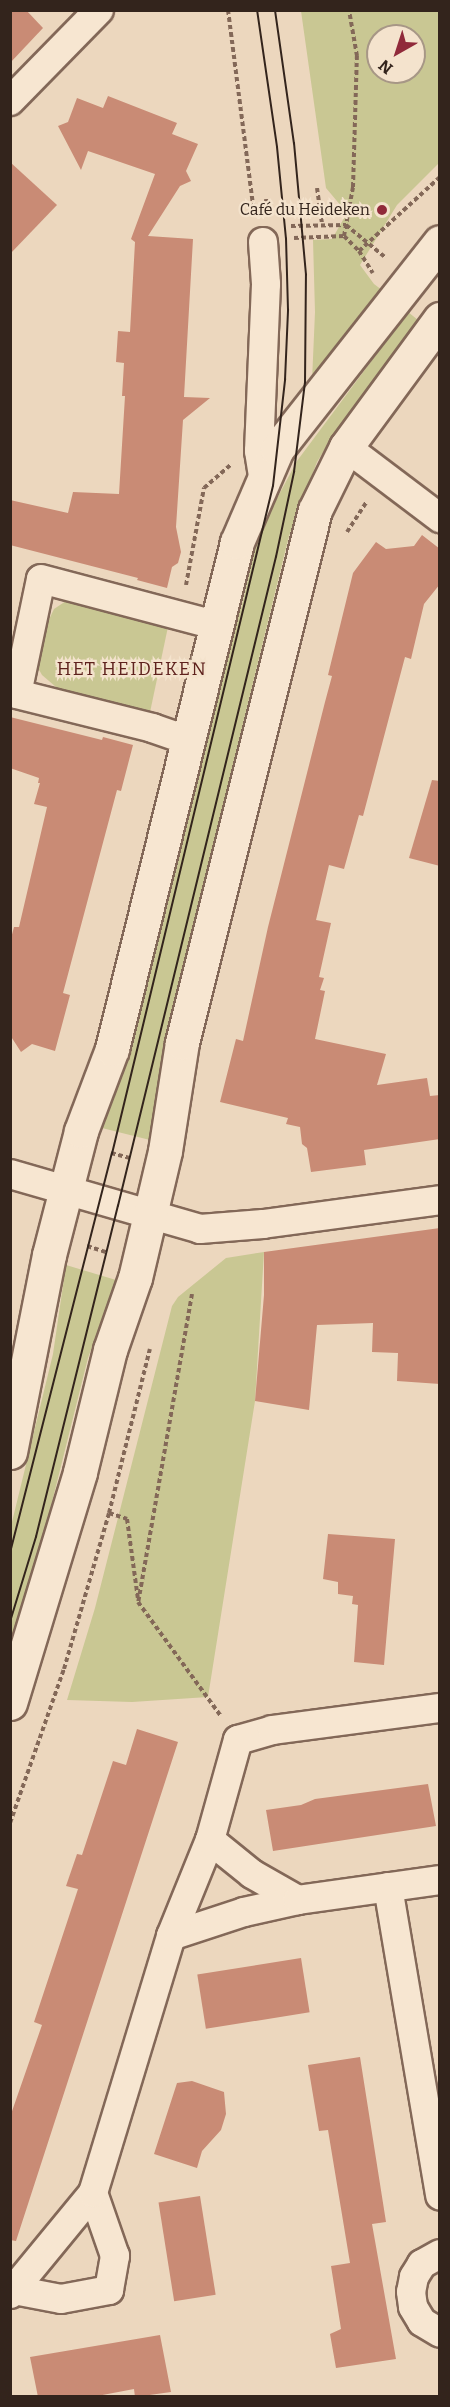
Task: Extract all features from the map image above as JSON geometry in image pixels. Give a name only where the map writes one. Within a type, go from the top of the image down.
[{"type":"main road","points":[[10,1452],[54,1236],[77,1146],[112,1049],[237,542],[277,449],[440,242]]},
{"type":"main road","points":[[10,1703],[80,1472],[110,1350],[138,1262],[162,1164],[182,1043],[287,614],[315,510],[346,447],[440,319]]},
{"type":"street","points":[[10,101],[99,10]]},
{"type":"street","points":[[263,477],[259,451],[266,284],[272,229]]},
{"type":"street","points":[[346,447],[440,518]]},
{"type":"street","points":[[187,740],[153,728],[14,695],[41,579],[215,625]]},
{"type":"street","points":[[10,1174],[200,1229],[263,1224],[440,1200]]},
{"type":"street","points":[[12,2292],[93,2193],[171,1936],[210,1840],[238,1740],[272,1730],[440,1708]]},
{"type":"street","points":[[210,1840],[252,1874],[298,1899]]},
{"type":"street","points":[[171,1936],[244,1912],[298,1899],[440,1880]]},
{"type":"street","points":[[388,1887],[440,2196]]},
{"type":"street","points":[[12,2292],[61,2299],[109,2289],[116,2256],[93,2193]]},
{"type":"street","points":[[440,2254],[422,2265],[414,2277],[411,2292],[413,2307],[422,2322],[440,2333]]},
{"type":"path","points":[[228,10],[254,197],[255,230],[322,224],[346,225],[386,258]]},
{"type":"path","points":[[344,236],[353,187],[357,56],[349,10]]},
{"type":"path","points":[[359,251],[440,177]]},
{"type":"path","points":[[317,188],[322,224]]},
{"type":"path","points":[[266,199],[272,229]]},
{"type":"path","points":[[272,229],[313,236],[344,236],[359,251],[374,273],[399,294]]},
{"type":"path","points":[[180,616],[204,488]]},
{"type":"path","points":[[77,1146],[162,1164]]},
{"type":"path","points":[[54,1236],[138,1262]]},
{"type":"path","points":[[138,1602],[192,1294]]},
{"type":"path","points":[[110,1513],[127,1520],[138,1602],[238,1740]]},
{"type":"shaded area","points":[[301,11],[440,11],[439,163],[397,205],[360,265],[374,284],[382,290],[312,381],[315,312],[313,240],[332,239],[347,213],[326,188]]},
{"type":"shaded area","points":[[408,312],[418,320],[334,434],[317,462],[289,536],[167,1033],[150,1140],[102,1128],[128,1054],[237,609],[241,609],[259,532],[297,461]]},
{"type":"shaded area","points":[[69,599],[169,622],[149,717],[80,698],[56,687],[42,675],[38,668],[38,655],[44,630],[54,609]]},
{"type":"shaded area","points":[[264,1252],[255,1401],[208,1697],[132,1702],[67,1700],[95,1608],[172,1306],[178,1297],[226,1258]]},
{"type":"shaded area","points":[[66,1265],[116,1280],[88,1358],[50,1510],[11,1649],[11,1526],[53,1354]]},
{"type":"building","points":[[10,10],[26,10],[43,28],[10,63]]},
{"type":"building","points":[[108,96],[177,123],[172,134],[198,144],[186,171],[191,181],[180,186],[148,236],[193,239],[184,397],[210,398],[183,420],[176,527],[181,552],[178,563],[172,567],[167,588],[137,580],[138,578],[10,545],[10,500],[68,513],[73,492],[119,494],[125,396],[122,396],[124,363],[116,362],[118,331],[130,332],[135,242],[131,239],[155,174],[88,151],[81,170],[58,126],[68,122],[77,98],[103,108]]},
{"type":"building","points":[[10,162],[57,205],[10,254]]},
{"type":"building","points":[[422,535],[440,549],[440,584],[424,604],[411,659],[405,657],[363,816],[359,815],[344,869],[329,865],[316,920],[331,923],[319,977],[324,978],[320,990],[325,991],[315,1039],[386,1054],[377,1085],[427,1078],[430,1096],[440,1095],[440,1139],[364,1150],[366,1165],[311,1172],[307,1148],[302,1144],[300,1127],[286,1124],[288,1118],[220,1102],[236,1039],[243,1041],[268,927],[332,676],[328,675],[353,573],[376,542],[386,549],[414,546]]},
{"type":"building","points":[[10,717],[102,740],[103,737],[133,745],[121,791],[117,790],[63,993],[70,995],[55,1051],[32,1044],[21,1052],[10,1035],[10,942],[14,927],[19,927],[47,807],[34,804],[40,783],[38,783],[39,778],[10,768]]},
{"type":"building","points":[[432,780],[440,781],[440,866],[409,858]]},
{"type":"building","points":[[440,1228],[440,1384],[397,1381],[398,1353],[372,1352],[373,1323],[317,1325],[309,1410],[255,1401],[264,1295],[264,1252]]},
{"type":"building","points":[[328,1534],[395,1539],[384,1665],[354,1662],[358,1605],[352,1604],[353,1596],[338,1594],[338,1582],[323,1579]]},
{"type":"building","points":[[137,1729],[178,1742],[16,2241],[10,2240],[10,2117],[42,2025],[34,2022],[78,1889],[66,1886],[77,1854],[82,1855],[113,1761],[126,1765]]},
{"type":"building","points":[[428,1784],[436,1826],[273,1851],[266,1810],[301,1805],[315,1799]]},
{"type":"building","points":[[301,1958],[310,2012],[206,2029],[197,1974]]},
{"type":"building","points":[[360,2057],[386,2222],[372,2224],[396,2359],[336,2368],[330,2334],[341,2329],[331,2266],[350,2263],[328,2130],[319,2131],[308,2065]]},
{"type":"building","points":[[192,2081],[224,2092],[226,2114],[221,2130],[202,2151],[197,2168],[154,2154],[177,2083]]},
{"type":"building","points":[[200,2196],[216,2295],[174,2301],[159,2203]]},
{"type":"building","points":[[160,2335],[171,2392],[135,2397],[134,2389],[92,2397],[38,2397],[30,2357]]},
{"type":"tram line","points":[[10,1553],[112,1154],[273,486],[285,380],[288,310],[286,239],[277,147],[257,10]]},
{"type":"tram line","points":[[10,1622],[36,1537],[118,1206],[276,557],[294,472],[305,383],[306,275],[294,144],[275,10]]},
{"type":"place","name":"Café du Heideken","points":[[382,210]]},
{"type":"district","name":"HET HEIDEKEN","points":[[132,669]]}]
